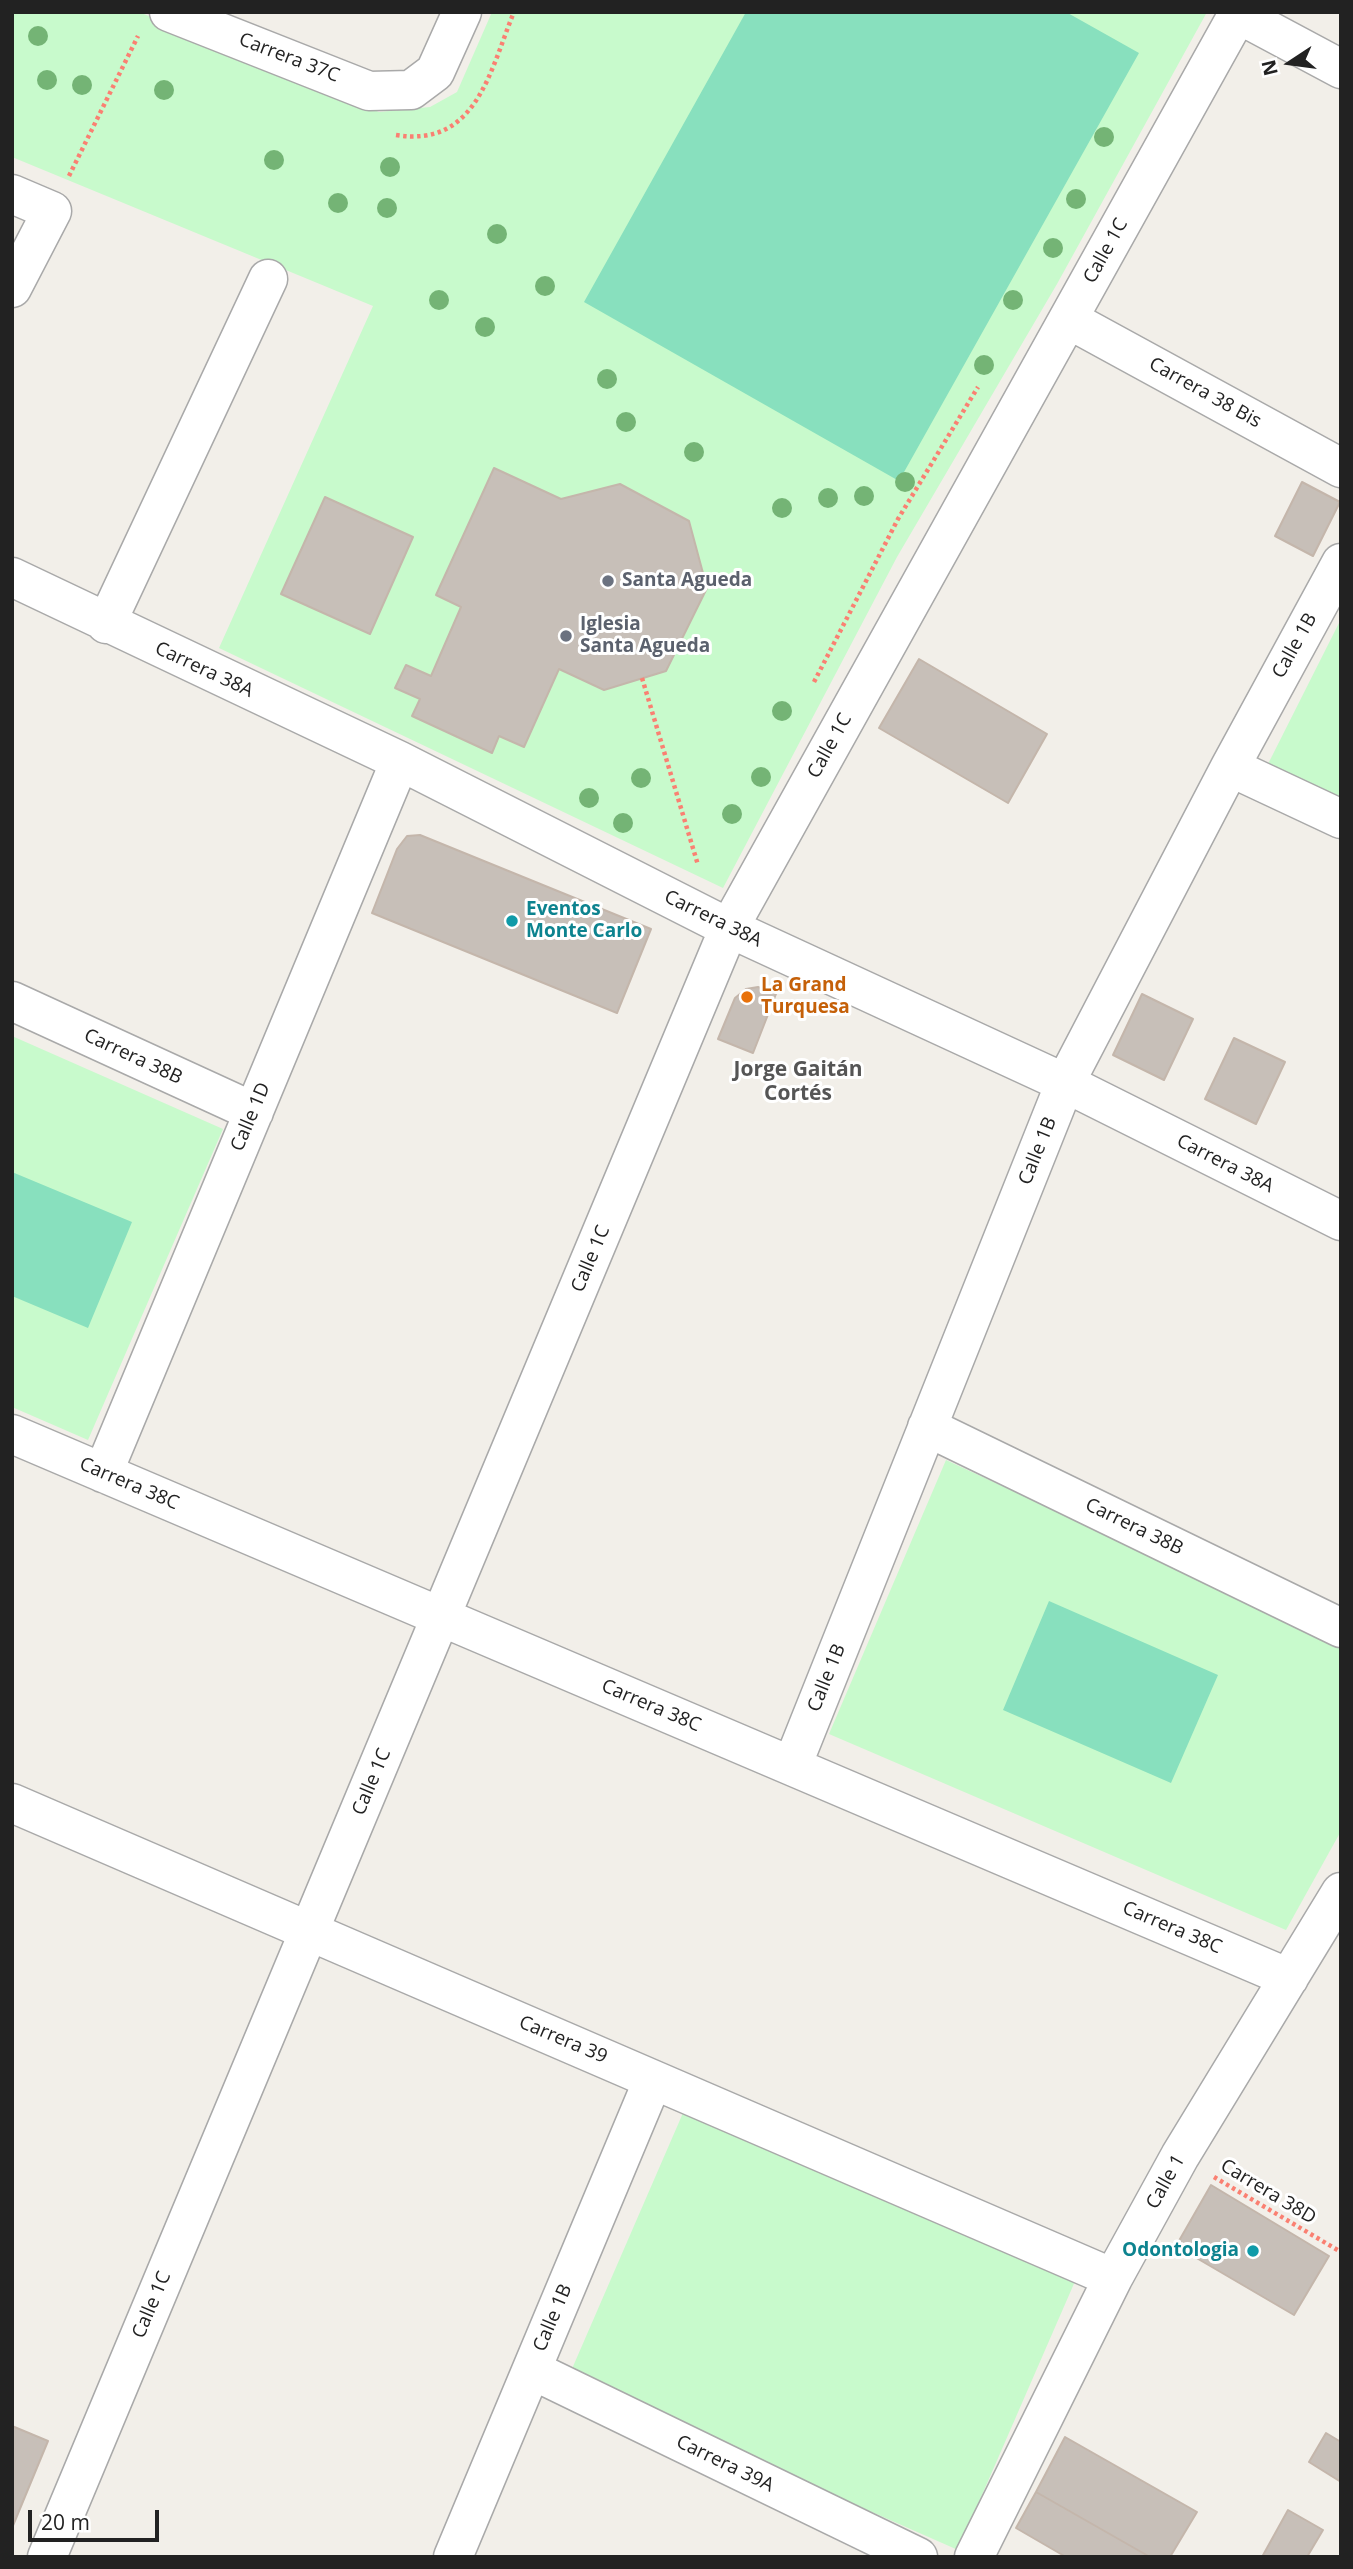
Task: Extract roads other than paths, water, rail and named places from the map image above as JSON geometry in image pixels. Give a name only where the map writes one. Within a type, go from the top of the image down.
[{"type":"street","name":"Carrera 37C","points":[[155,21],[369,91],[411,90],[435,72],[462,12]]},
{"type":"street","points":[[1239,13],[1341,69]]},
{"type":"street","name":"Calle 1C","points":[[47,2557],[729,928],[1239,13]]},
{"type":"street","points":[[12,194],[52,211],[12,288]]},
{"type":"street","points":[[106,624],[268,279]]},
{"type":"street","name":"Carrera 38 Bis","points":[[1068,319],[1341,468]]},
{"type":"street","name":"Calle 1B","points":[[792,1766],[1065,1083],[1230,767],[1341,563]]},
{"type":"street","name":"Carrera 38A","points":[[12,577],[106,624],[400,761],[729,928],[1065,1083],[1341,1221]]},
{"type":"street","name":"Calle 1D","points":[[103,1473],[400,761]]},
{"type":"street","points":[[1230,767],[1341,819]]},
{"type":"street","name":"Carrera 38B","points":[[12,1001],[254,1112]]},
{"type":"street","name":"Carrera 38B","points":[[927,1427],[1341,1628]]},
{"type":"street","name":"Carrera 38C","points":[[12,1434],[1289,1978]]},
{"type":"street","name":"Carrera 39","points":[[12,1803],[1113,2278]]},
{"type":"street","name":"Calle 1","points":[[974,2557],[1113,2278],[1180,2157],[1341,1892]]},
{"type":"street","name":"Calle 1B","points":[[453,2557],[653,2080]]},
{"type":"street","name":"Carrera 39A","points":[[532,2370],[918,2557]]},
{"type":"place","name":"Santa Agueda","points":[[608,581]]},
{"type":"place","name":"Iglesia Santa Agueda","points":[[566,636]]},
{"type":"place","name":"Eventos Monte Carlo","points":[[512,921]]},
{"type":"place","name":"La Grand Turquesa","points":[[747,997]]},
{"type":"place","name":"Odontologia","points":[[1253,2251]]},
{"type":"district","name":"Jorge Gaitán Cortés","points":[[798,1082]]}]
